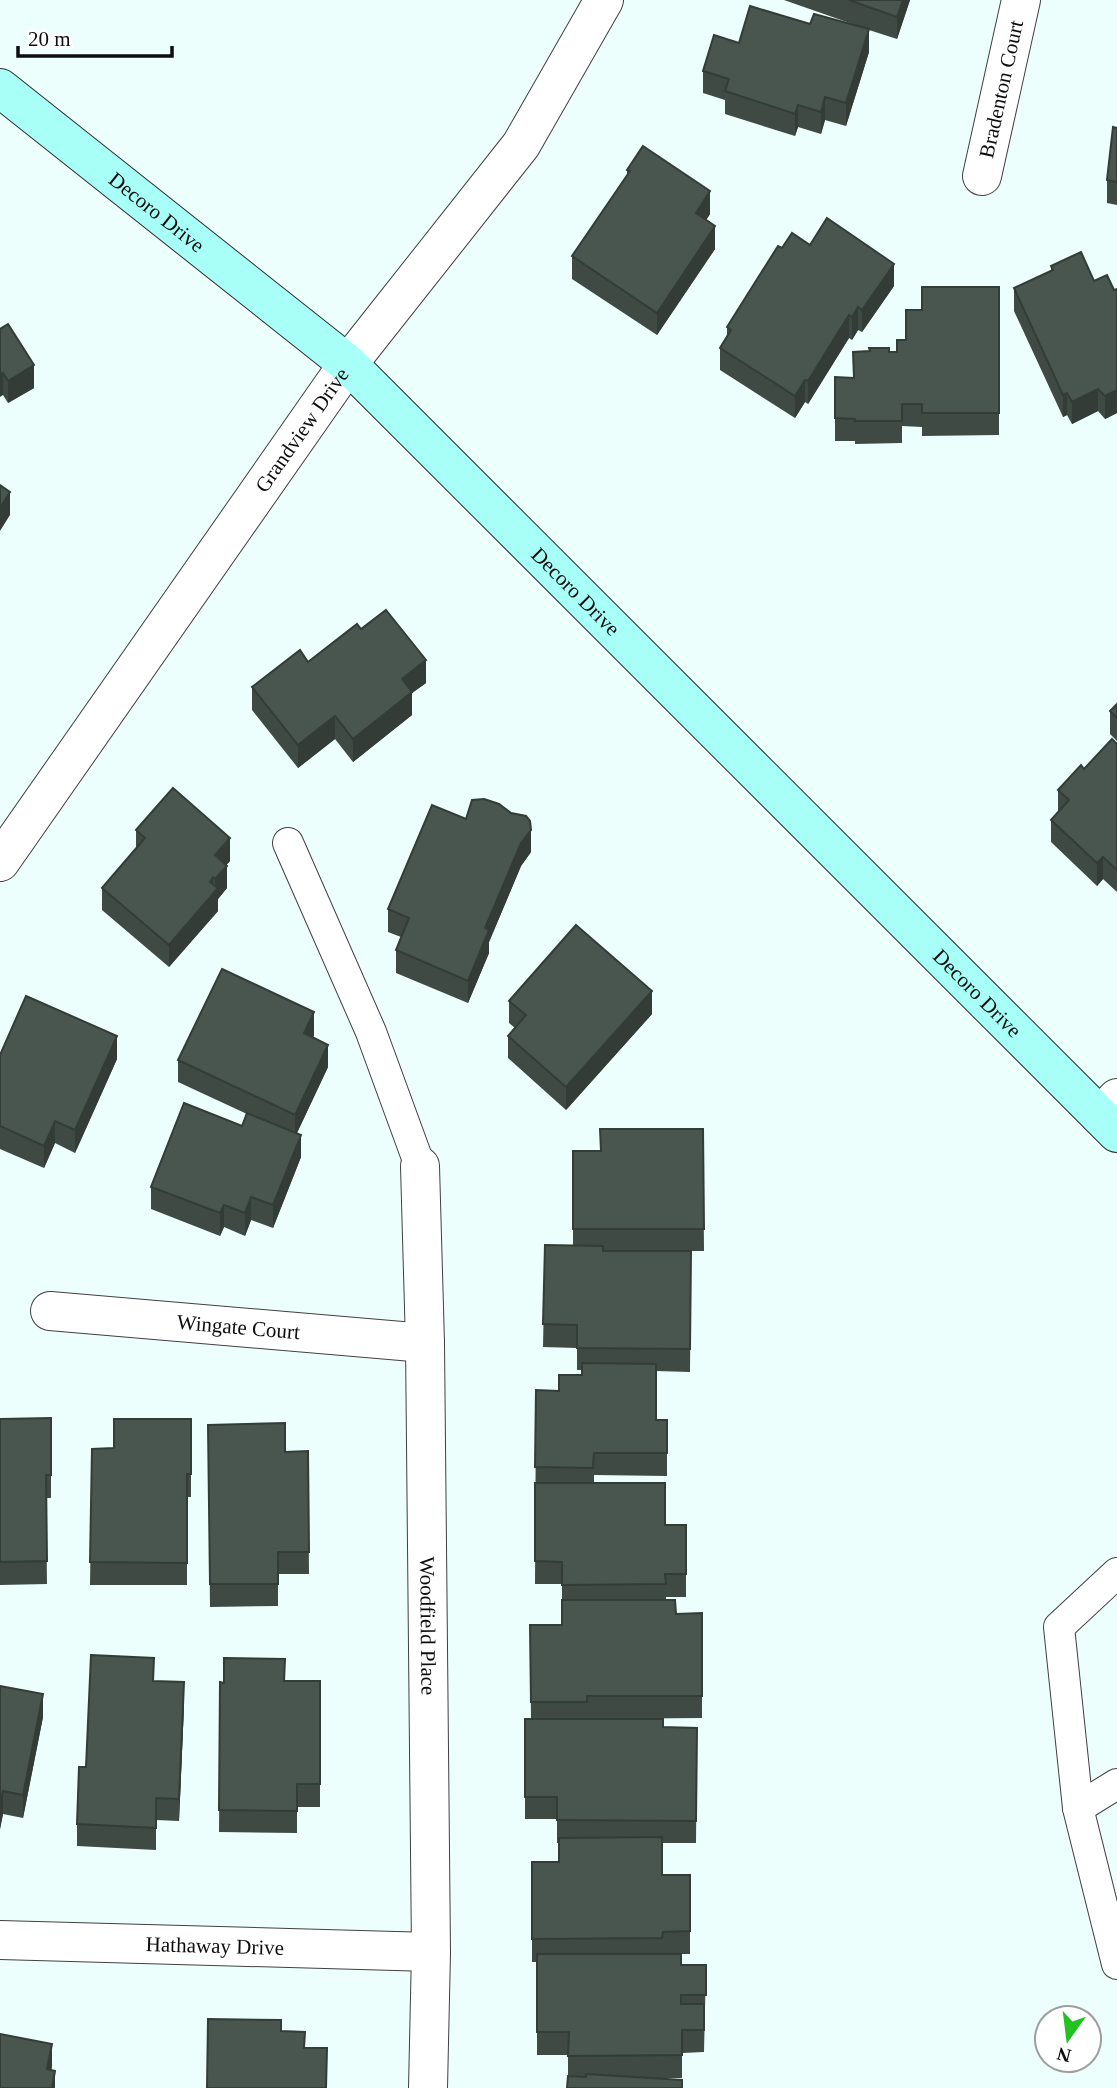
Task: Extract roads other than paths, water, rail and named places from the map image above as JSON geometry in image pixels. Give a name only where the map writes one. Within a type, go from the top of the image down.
[{"type":"main road","name":"Decoro Drive","points":[[0,88],[348,365],[1111,1115]]},
{"type":"street","name":"Grandview Drive","points":[[0,862],[348,365],[521,145],[604,0]]},
{"type":"street","name":"Bradenton Court","points":[[982,176],[1021,0]]},
{"type":"street","name":"Woodfield Place","points":[[420,1166],[425,1343],[431,1952],[428,2088]]},
{"type":"street","name":"Wingate Court","points":[[50,1311],[425,1343]]},
{"type":"street","name":"Hathaway Drive","points":[[0,1940],[431,1952]]},
{"type":"lane","points":[[288,843],[371,1032],[420,1166]]},
{"type":"lane","points":[[1117,1573],[1059,1627],[1078,1808],[1117,1964]]},
{"type":"lane","points":[[1078,1808],[1117,1784]]}]
